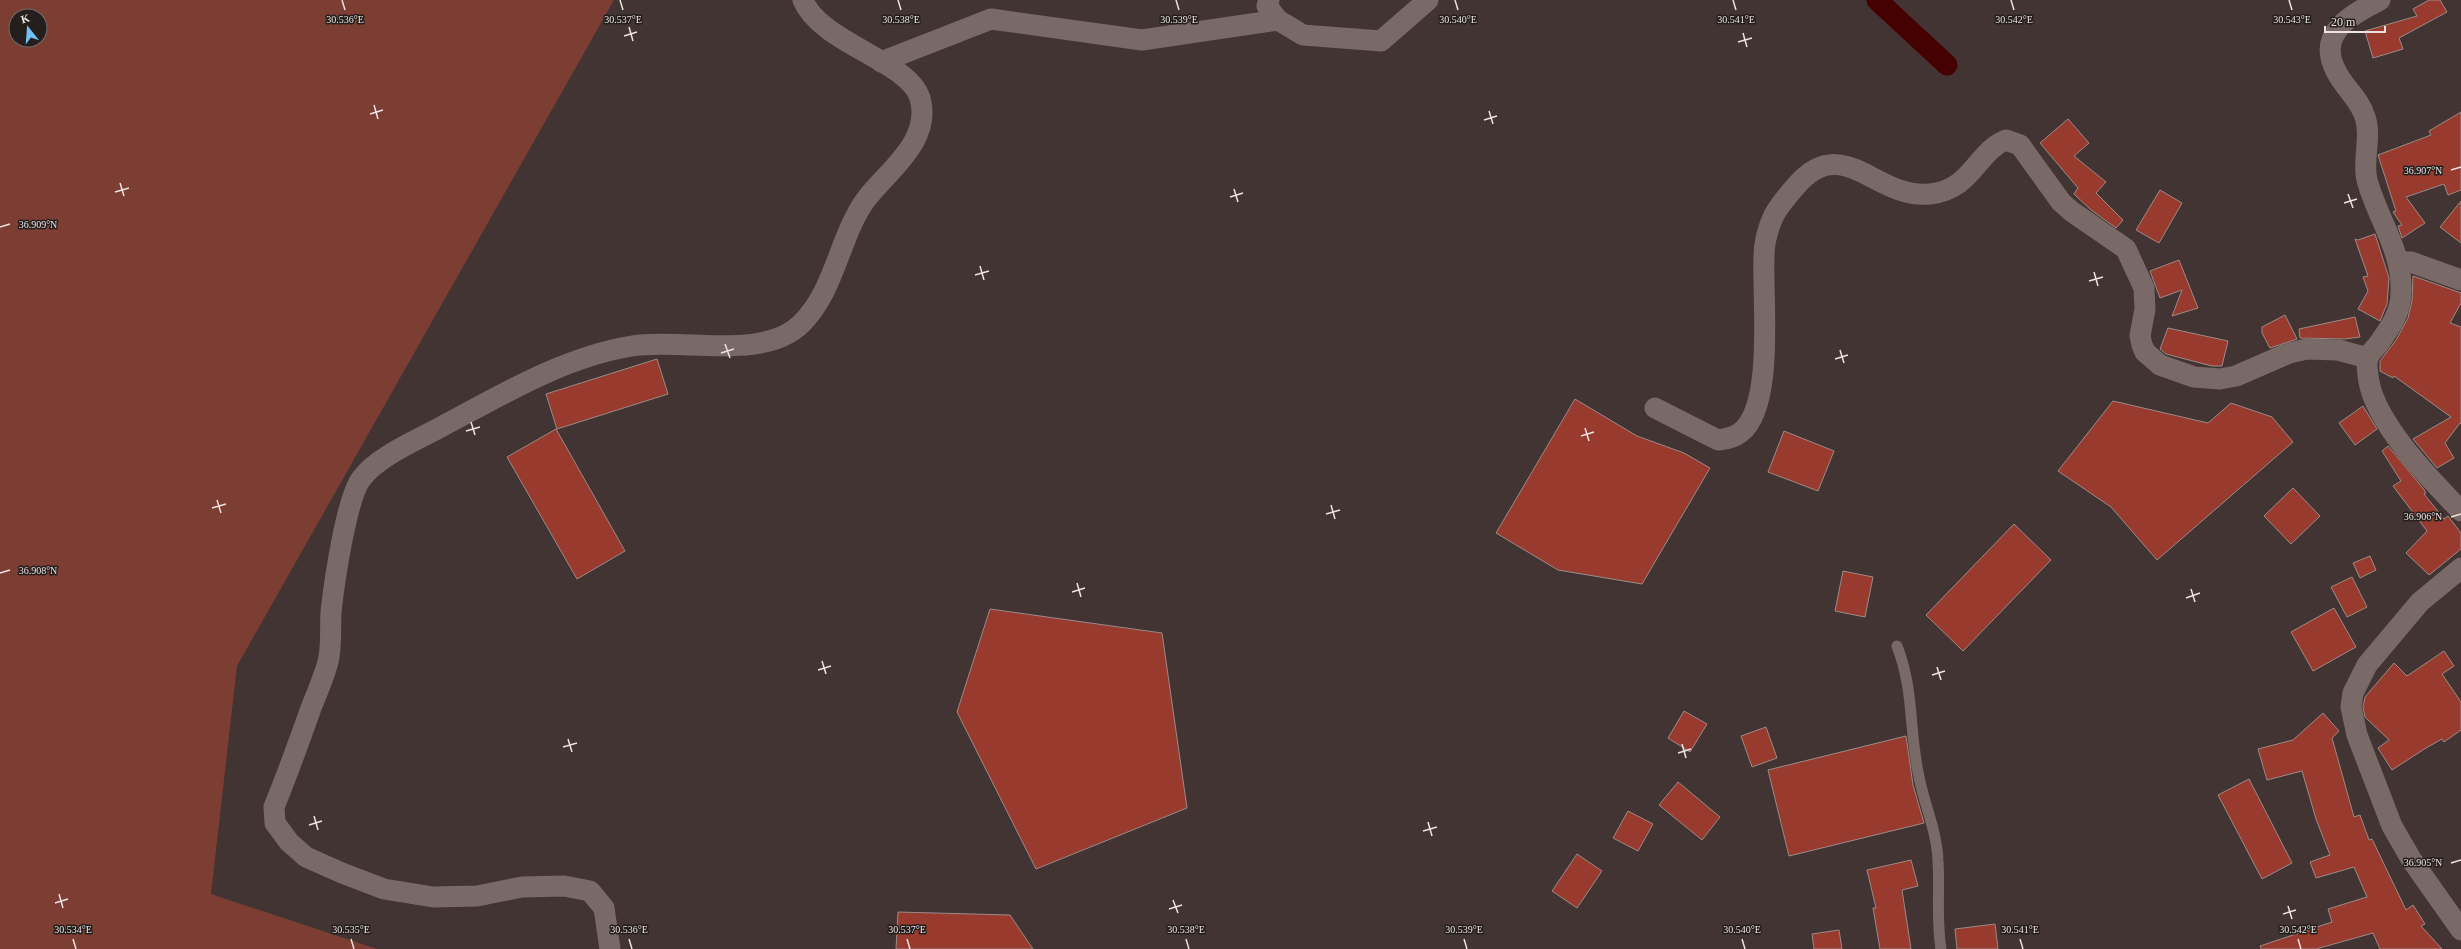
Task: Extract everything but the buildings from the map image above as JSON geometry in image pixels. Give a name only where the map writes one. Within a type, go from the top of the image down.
[{"type":"street","points":[[610,949],[604,908],[590,891],[564,886],[522,887],[477,896],[433,897],[384,889],[306,857],[289,842],[275,823],[274,807],[328,661],[332,608],[342,545],[360,480],[374,467],[404,447],[536,377],[594,355],[632,346],[665,343],[753,344],[773,340],[801,324],[822,294],[859,209],[876,188],[902,161],[912,146],[920,120],[920,97],[907,79],[829,30],[808,12],[803,0]]},
{"type":"street","points":[[1269,0],[1267,6],[1278,20],[1303,35],[1381,41],[1428,0]]},
{"type":"street","points":[[2380,0],[2351,15],[2339,27],[2331,47],[2332,61],[2336,72],[2360,105],[2365,117],[2368,130],[2367,179],[2399,262],[2401,293],[2395,320],[2368,358],[2369,382],[2382,416],[2429,478],[2461,511]]},
{"type":"street","points":[[881,62],[991,19],[1142,40],[1278,20]]},
{"type":"street","points":[[1656,408],[1718,440],[1728,439],[1740,433],[1747,426],[1756,406],[1764,361],[1764,255],[1767,233],[1783,201],[1814,168],[1826,164],[1839,164],[1900,191],[1930,194],[1959,184],[1970,174],[1997,143],[2006,140],[2020,145],[2061,202],[2071,211],[2126,249],[2145,294],[2145,309],[2140,336],[2142,345],[2148,356],[2160,366],[2194,378],[2220,379],[2244,373],[2289,353],[2307,349],[2338,350],[2368,358]]},
{"type":"street","points":[[2399,262],[2411,262],[2459,276]]},
{"type":"street","points":[[2461,568],[2420,602],[2368,665],[2359,678],[2351,707],[2357,735],[2392,826],[2411,859],[2461,930]]},
{"type":"lane","points":[[1897,646],[1910,694],[1911,735],[1918,774],[1937,848],[1937,926],[1941,949]]},
{"type":"shaded area","points":[[0,0],[614,0],[237,666],[211,894],[377,949],[0,949]]},
{"type":"waterway","points":[[1877,0],[1947,65]]}]
